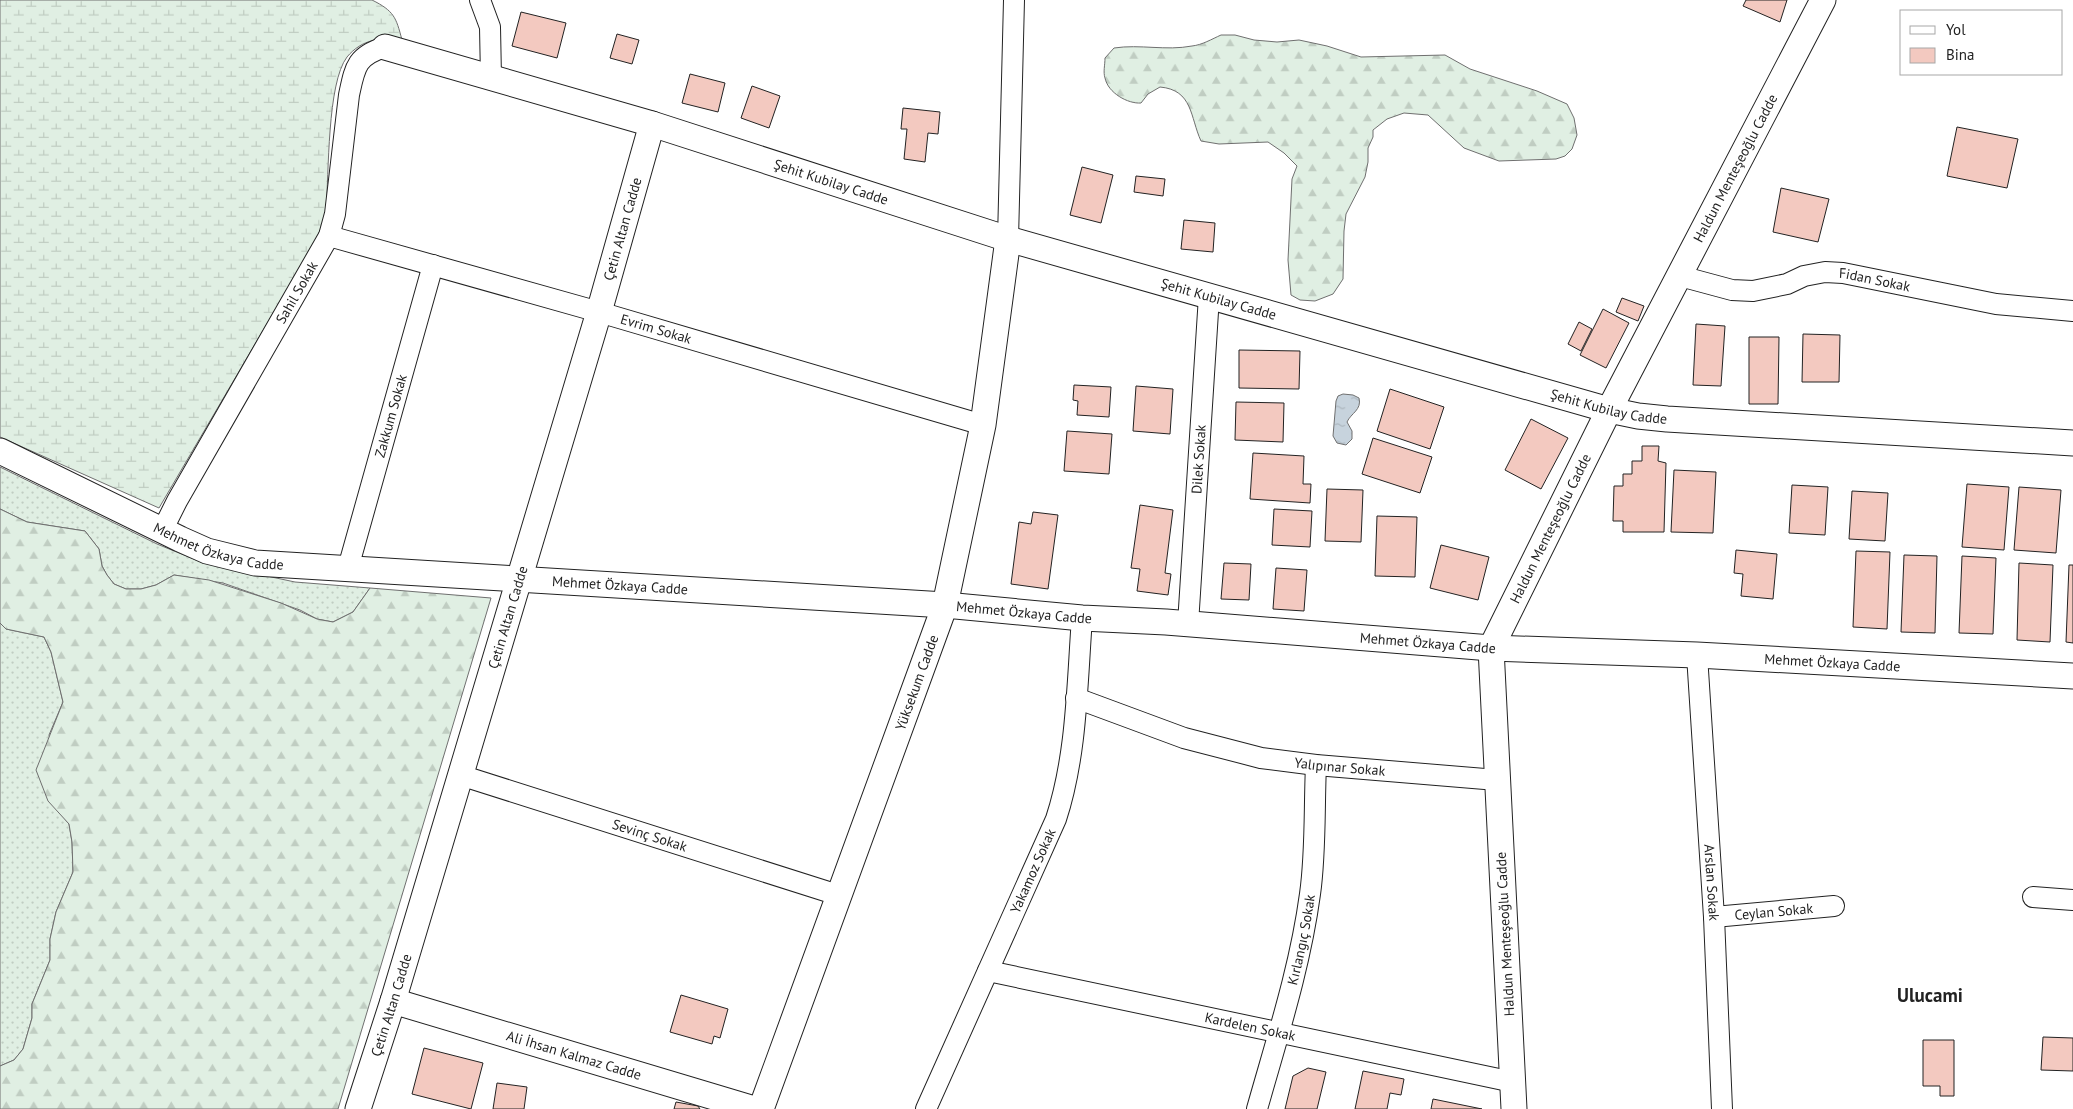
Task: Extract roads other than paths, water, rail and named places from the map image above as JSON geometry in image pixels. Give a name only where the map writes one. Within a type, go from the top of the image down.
[{"type":"street","points":[[480,0],[490,27],[491,78]]},
{"type":"street","points":[[1008,239],[1014,0]]},
{"type":"street","name":"Haldun Menteşeoğlu Cadde","points":[[1514,1109],[1491,648],[1609,410],[1822,0]]},
{"type":"street","name":"Şehit Kubilay Cadde","points":[[385,47],[652,124],[1008,239],[1609,410],[1667,419],[2073,443]]},
{"type":"street","name":"Sahil Sokak","points":[[162,531],[329,236],[335,214],[348,95],[353,76],[360,61],[370,52],[385,47]]},
{"type":"street","name":"Çetin Altan Cadde","points":[[358,1109],[393,1001],[600,312],[652,124]]},
{"type":"street","name":"Evrim Sokak","points":[[329,236],[600,312],[983,425]]},
{"type":"street","name":"Yüksekum Cadde","points":[[761,1109],[945,605],[983,425],[1008,239]]},
{"type":"street","name":"Zakkum Sokak","points":[[348,568],[433,265]]},
{"type":"street","name":"Fidan Sokak","points":[[1680,276],[1732,290],[1753,292],[1787,284],[1804,276],[1825,272],[1843,273],[1996,304],[2073,311]]},
{"type":"street","name":"Dilek Sokak","points":[[1188,624],[1208,296]]},
{"type":"street","name":"Mehmet Özkaya Cadde","points":[[0,451],[206,551],[248,561],[945,605],[1082,618],[1188,624],[1491,648],[1697,655],[2073,676]]},
{"type":"street","name":"Yakamoz Sokak","points":[[926,1109],[1060,805],[1068,776],[1082,618]]},
{"type":"street","name":"Arslan Sokak","points":[[1697,655],[1714,917],[1722,1109]]},
{"type":"street","name":"Yalıpınar Sokak","points":[[1076,698],[1184,738],[1261,758],[1316,765],[1497,780]]},
{"type":"street","name":"Kırlangıç Sokak","points":[[1257,1109],[1295,974],[1310,894],[1313,868],[1316,765]]},
{"type":"street","name":"Sevinç Sokak","points":[[460,775],[838,895]]},
{"type":"street","points":[[2033,898],[2073,900]]},
{"type":"street","name":"Ceylan Sokak","points":[[1714,917],[1834,906]]},
{"type":"street","name":"Kardelen Sokak","points":[[988,971],[1513,1082]]},
{"type":"street","name":"Ali İhsan Kalmaz Cadde","points":[[393,1001],[754,1109]]},
{"type":"water","points":[[1343,394],[1353,395],[1359,398],[1360,402],[1358,408],[1347,422],[1352,431],[1352,439],[1346,445],[1337,443],[1333,436],[1336,401],[1338,396]]},
{"type":"district","name":"Ulucami","points":[[1930,995]]}]
